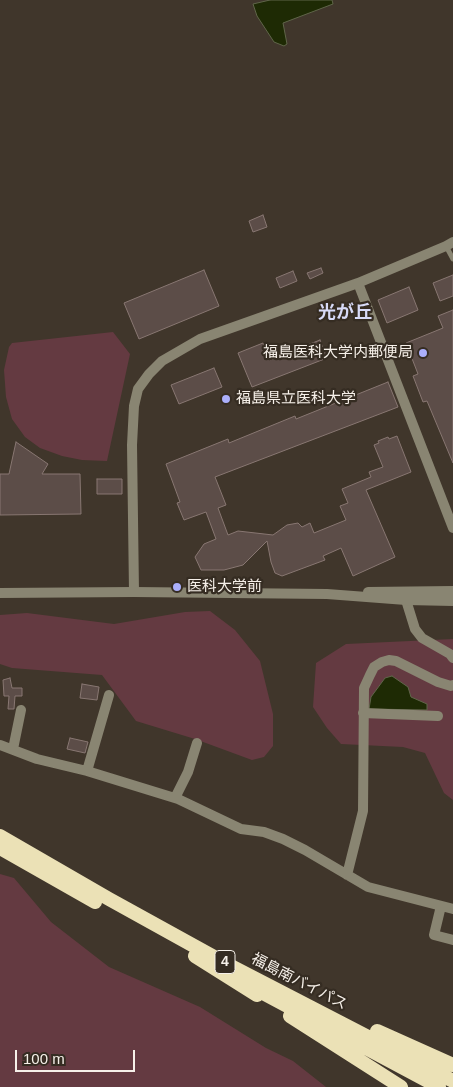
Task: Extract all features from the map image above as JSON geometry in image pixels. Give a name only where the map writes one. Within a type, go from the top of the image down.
[{"type":"highway","name":"福島南バイパス","points":[[0,836],[223,962],[453,1081]]},
{"type":"highway","name":"福島南バイパス","points":[[0,848],[195,956],[439,1087]]},
{"type":"highway","points":[[195,956],[401,1087]]},
{"type":"highway","points":[[223,962],[453,1065]]},
{"type":"street","points":[[134,592],[132,445],[134,406],[138,389],[149,374],[162,360],[200,338],[358,282],[450,244]]},
{"type":"street","points":[[358,282],[442,499],[450,512],[453,528]]},
{"type":"street","points":[[406,596],[453,591]]},
{"type":"street","points":[[0,593],[327,594],[406,596],[453,601]]},
{"type":"street","points":[[406,596],[415,629],[422,638],[450,654],[453,658]]},
{"type":"street","points":[[347,875],[362,812],[364,688],[374,667],[389,660],[438,682],[453,685]]},
{"type":"street","points":[[87,771],[109,695]]},
{"type":"street","points":[[13,749],[21,710]]},
{"type":"street","points":[[363,713],[438,716]]},
{"type":"street","points":[[175,798],[188,772],[197,743]]},
{"type":"street","points":[[0,745],[37,758],[175,798],[241,829],[264,832],[283,839],[368,887],[453,909]]},
{"type":"street","points":[[441,906],[434,935],[453,940]]},
{"type":"lane","points":[[450,244],[453,259]]},
{"type":"shaded area","points":[[270,0],[332,0],[333,4],[283,23],[287,44],[284,46],[274,42],[257,16],[253,4]]},
{"type":"shaded area","points":[[113,332],[130,354],[107,461],[82,460],[62,456],[40,448],[25,437],[12,419],[6,397],[4,370],[9,347],[12,343]]},
{"type":"shaded area","points":[[210,611],[235,630],[260,661],[273,714],[273,746],[264,757],[252,760],[195,739],[136,721],[102,675],[12,668],[0,664],[0,615],[27,613],[114,624],[185,612]]},
{"type":"shaded area","points":[[453,639],[453,800],[444,793],[425,753],[403,747],[341,744],[327,728],[313,707],[316,663],[346,644]]},
{"type":"shaded area","points":[[392,676],[408,687],[411,697],[427,704],[427,710],[369,709],[371,697],[385,678]]},
{"type":"shaded area","points":[[0,874],[14,878],[51,922],[109,967],[200,1007],[266,1048],[293,1061],[326,1087],[0,1087]]},
{"type":"building","points":[[263,215],[267,227],[253,232],[249,221]]},
{"type":"building","points":[[321,268],[323,273],[310,279],[307,273]]},
{"type":"building","points":[[204,270],[219,306],[139,339],[124,303]]},
{"type":"building","points":[[293,271],[297,281],[280,288],[276,278]]},
{"type":"building","points":[[453,275],[453,296],[440,301],[433,283]]},
{"type":"building","points":[[409,287],[418,310],[387,323],[378,300]]},
{"type":"building","points":[[453,310],[453,463],[427,401],[423,402],[413,376],[418,374],[406,343],[443,328],[438,316]]},
{"type":"building","points":[[320,340],[327,358],[252,387],[238,353],[263,343],[270,360]]},
{"type":"building","points":[[214,368],[222,387],[179,404],[171,385]]},
{"type":"building","points":[[388,382],[398,407],[215,477],[226,505],[218,508],[228,535],[238,531],[273,535],[287,525],[298,523],[302,527],[310,523],[314,533],[346,520],[340,506],[348,503],[342,489],[371,477],[369,472],[383,467],[374,445],[388,437],[389,439],[397,436],[411,472],[366,490],[395,557],[353,576],[341,548],[323,556],[325,560],[282,576],[275,573],[267,541],[243,565],[224,570],[201,570],[195,557],[204,544],[216,539],[206,512],[184,520],[177,503],[180,502],[166,464],[228,439],[229,443],[295,416],[296,419]]},
{"type":"building","points":[[16,442],[48,464],[42,474],[80,474],[81,514],[0,515],[0,474],[9,474]]},
{"type":"building","points":[[97,479],[122,479],[122,494],[97,494]]},
{"type":"building","points":[[10,678],[12,688],[22,688],[22,696],[15,696],[14,709],[8,709],[9,696],[4,696],[3,680]]},
{"type":"building","points":[[82,684],[99,687],[97,700],[80,698]]},
{"type":"building","points":[[70,738],[88,742],[85,753],[67,749]]},
{"type":"place","name":"福島医科大学内郵便局","points":[[423,353]]},
{"type":"place","name":"福島県立医科大学","points":[[226,399]]},
{"type":"place","name":"医科大学前","points":[[177,587]]},
{"type":"district","name":"光が丘","points":[[345,313]]}]
